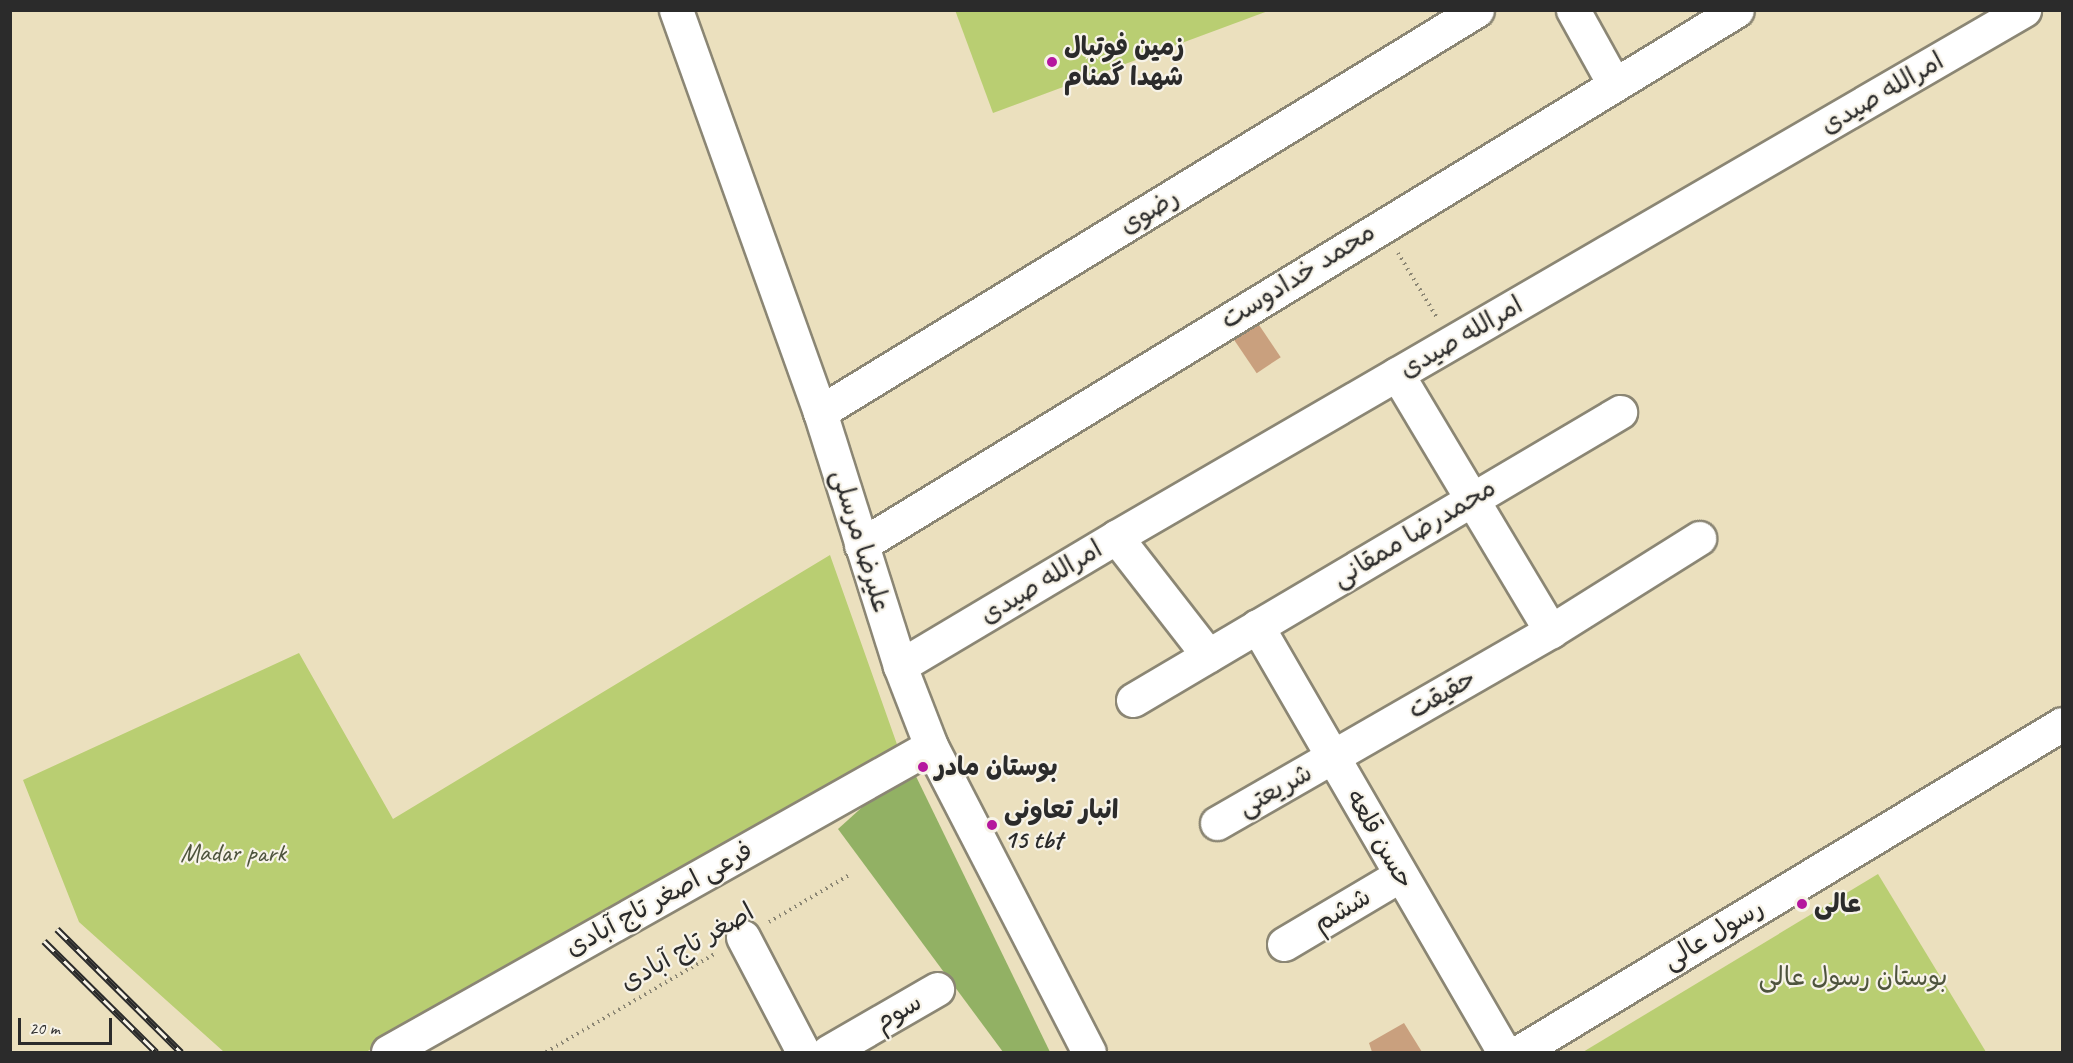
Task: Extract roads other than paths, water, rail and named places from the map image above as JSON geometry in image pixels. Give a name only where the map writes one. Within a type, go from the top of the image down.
[{"type":"street","name":"علیرضا مرسلی","points":[[676,10],[820,412],[900,666],[931,746],[1089,1053]]},
{"type":"street","name":"رضوی","points":[[820,412],[1477,10]]},
{"type":"street","points":[[1573,10],[1614,84]]},
{"type":"street","name":"محمد خدادوست","points":[[861,545],[1381,224],[1737,10]]},
{"type":"street","name":"امرالله صیدی","points":[[900,666],[1116,537],[2024,10]]},
{"type":"street","points":[[1397,374],[1474,498],[1551,631]]},
{"type":"street","name":"محمدرضا ممقانی","points":[[1208,654],[1620,412]]},
{"type":"street","points":[[1116,537],[1208,654],[1133,700]]},
{"type":"street","name":"حقیقت","points":[[1333,758],[1551,631],[1699,538]]},
{"type":"street","name":"حسن قلعه","points":[[1257,626],[1504,1053]]},
{"type":"street","name":"رسول عالی","points":[[1519,1053],[2062,724]]},
{"type":"street","name":"فرعی اصغر تاج آبادی","points":[[388,1053],[931,746]]},
{"type":"street","name":"شریعتی","points":[[1217,823],[1333,758]]},
{"type":"street","name":"ششم","points":[[1284,944],[1401,875]]},
{"type":"street","points":[[743,937],[803,1053]]},
{"type":"street","name":"سوم","points":[[828,1053],[937,989]]},
{"type":"railway","points":[[57,929],[181,1052]]},
{"type":"railway","points":[[44,941],[156,1052]]},
{"type":"place","name":"زمین فوتبال شهدا گمنام","points":[[1052,62]]},
{"type":"place","name":"بوستان مادر","points":[[923,767]]},
{"type":"place","name":"انبار تعاونی 15 tbt","points":[[992,825]]},
{"type":"place","name":"عالی","points":[[1802,904]]},
{"type":"park label","name":"Madar park","points":[[233,853]]},
{"type":"park label","name":"بوستان رسول عالی","points":[[1853,977]]}]
